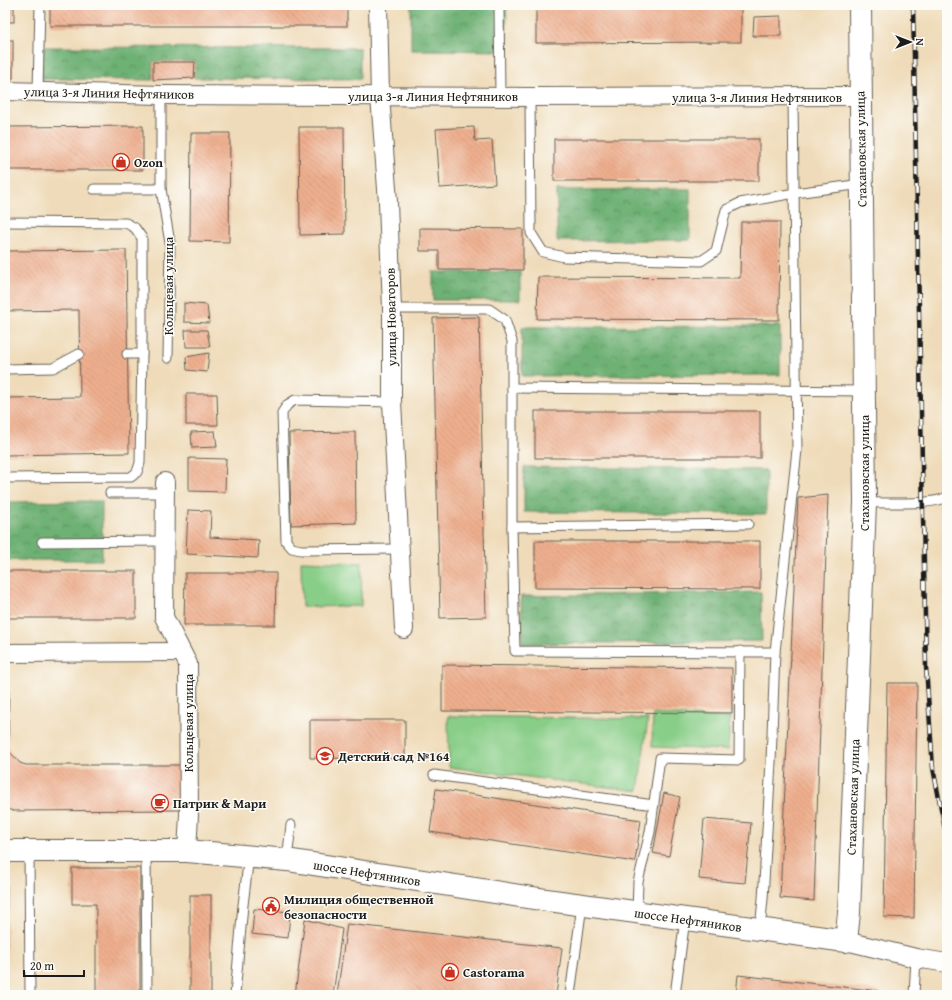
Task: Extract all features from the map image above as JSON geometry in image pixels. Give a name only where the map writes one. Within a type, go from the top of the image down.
[{"type":"street","name":"улица Новаторов","points":[[378,5],[380,96],[388,202],[392,309],[392,402],[404,629]]},
{"type":"street","name":"Стахановская улица","points":[[846,941],[849,913],[865,502],[860,5]]},
{"type":"street","name":"улица 3-я Линия Нефтяников","points":[[5,91],[161,95],[530,97],[860,96]]},
{"type":"street","name":"Кольцевая улица","points":[[164,487],[164,617],[188,664],[189,815],[187,851]]},
{"type":"street","points":[[5,653],[181,652]]},
{"type":"street","name":"шоссе Нефтяников","points":[[5,851],[187,851],[287,860],[637,913],[846,941]]},
{"type":"street","points":[[846,941],[916,958],[947,963]]},
{"type":"lane","points":[[38,91],[40,5]]},
{"type":"lane","points":[[499,5],[500,96]]},
{"type":"lane","name":"Кольцевая улица","points":[[161,95],[161,189],[170,243],[168,358]]},
{"type":"lane","points":[[530,97],[531,233],[543,252],[564,257],[701,261],[716,251],[726,210],[740,203],[795,193],[862,184]]},
{"type":"lane","points":[[760,930],[769,800],[774,652],[797,450],[793,97]]},
{"type":"lane","points":[[94,189],[161,189]]},
{"type":"lane","points":[[5,222],[126,223],[135,228],[142,238],[140,463],[137,472],[131,476],[5,478]]},
{"type":"lane","points":[[392,309],[489,309],[505,320],[512,341],[512,527],[515,651],[774,652]]},
{"type":"lane","points":[[5,368],[53,368],[79,354]]},
{"type":"lane","points":[[127,354],[142,354]]},
{"type":"lane","points":[[512,388],[864,391]]},
{"type":"lane","points":[[392,402],[295,400],[287,405],[282,413],[286,541],[292,548],[301,550],[400,549]]},
{"type":"lane","points":[[110,493],[164,487]]},
{"type":"lane","points":[[865,502],[940,501],[947,497]]},
{"type":"lane","points":[[512,527],[748,524]]},
{"type":"lane","points":[[42,542],[164,541]]},
{"type":"lane","points":[[637,913],[638,882],[650,832],[660,758],[739,760],[740,651]]},
{"type":"lane","points":[[434,775],[654,805]]},
{"type":"lane","points":[[287,860],[291,825]]},
{"type":"lane","points":[[30,851],[30,995]]},
{"type":"lane","points":[[146,851],[147,995]]},
{"type":"lane","points":[[236,995],[243,905],[249,856]]},
{"type":"lane","points":[[570,995],[582,905]]},
{"type":"lane","points":[[675,995],[685,919]]},
{"type":"lane","points":[[914,995],[916,958]]},
{"type":"green space","points":[[411,5],[507,5],[506,51],[411,50]]},
{"type":"green space","points":[[43,47],[360,48],[360,79],[194,78],[195,62],[153,62],[153,80],[42,79]]},
{"type":"green space","points":[[690,189],[690,240],[557,241],[557,190]]},
{"type":"green space","points":[[433,272],[520,272],[520,300],[433,300]]},
{"type":"green space","points":[[780,326],[780,375],[522,376],[522,327]]},
{"type":"green space","points":[[524,467],[766,470],[766,514],[524,512]]},
{"type":"green space","points":[[102,501],[102,560],[5,560],[5,502]]},
{"type":"green space","points":[[301,561],[362,563],[361,606],[302,607]]},
{"type":"green space","points":[[761,592],[762,641],[522,644],[521,596]]},
{"type":"green space","points":[[653,714],[730,718],[728,750],[652,747]]},
{"type":"green space","points":[[448,716],[648,719],[638,791],[449,767]]},
{"type":"building","points":[[5,5],[14,5],[14,22],[5,22]]},
{"type":"building","points":[[50,5],[347,5],[347,26],[50,26]]},
{"type":"building","points":[[536,5],[741,5],[741,42],[536,43]]},
{"type":"building","points":[[781,16],[781,36],[753,36],[754,17]]},
{"type":"building","points":[[5,40],[13,40],[13,78],[5,78]]},
{"type":"building","points":[[153,62],[195,62],[194,78],[153,80]]},
{"type":"building","points":[[143,126],[143,170],[5,170],[5,127]]},
{"type":"building","points":[[299,127],[344,127],[345,234],[300,235]]},
{"type":"building","points":[[474,127],[475,141],[492,140],[495,184],[440,188],[436,129]]},
{"type":"building","points":[[191,133],[230,133],[229,242],[190,241]]},
{"type":"building","points":[[554,139],[759,139],[759,181],[554,181]]},
{"type":"building","points":[[741,222],[780,222],[779,320],[537,319],[538,277],[740,278]]},
{"type":"building","points":[[420,228],[523,229],[523,270],[439,270],[439,251],[420,251]]},
{"type":"building","points":[[126,250],[129,453],[5,455],[5,398],[80,397],[79,310],[5,311],[5,251]]},
{"type":"building","points":[[184,303],[207,305],[209,323],[184,322]]},
{"type":"building","points":[[479,317],[486,617],[440,618],[433,318]]},
{"type":"building","points":[[185,330],[207,330],[210,347],[186,347]]},
{"type":"building","points":[[209,353],[207,372],[187,370],[186,357]]},
{"type":"building","points":[[186,394],[217,394],[218,425],[186,425]]},
{"type":"building","points":[[535,411],[760,411],[760,458],[535,458]]},
{"type":"building","points":[[215,431],[217,447],[192,448],[191,432]]},
{"type":"building","points":[[355,432],[356,523],[291,525],[289,433]]},
{"type":"building","points":[[189,458],[226,459],[225,492],[189,491]]},
{"type":"building","points":[[828,495],[814,901],[780,898],[798,498]]},
{"type":"building","points":[[188,510],[211,511],[210,537],[259,540],[258,558],[186,554]]},
{"type":"building","points":[[535,541],[760,541],[760,589],[535,588]]},
{"type":"building","points":[[5,571],[136,571],[136,618],[5,618]]},
{"type":"building","points":[[185,573],[276,573],[275,625],[184,625]]},
{"type":"building","points":[[442,665],[732,668],[732,713],[442,711]]},
{"type":"building","points":[[5,681],[9,683],[8,749],[20,763],[26,765],[180,765],[181,810],[13,811],[5,808]]},
{"type":"building","points":[[887,683],[917,683],[914,918],[884,917]]},
{"type":"building","points":[[310,720],[405,720],[405,759],[310,758]]},
{"type":"building","points":[[436,789],[641,820],[635,862],[430,832]]},
{"type":"building","points":[[664,793],[680,797],[669,856],[653,853]]},
{"type":"building","points":[[704,819],[751,823],[745,883],[699,879]]},
{"type":"building","points":[[72,868],[140,868],[140,995],[96,995],[96,904],[72,904]]},
{"type":"building","points":[[5,885],[7,885],[6,995],[5,995]]},
{"type":"building","points":[[190,895],[211,895],[211,995],[190,995]]},
{"type":"building","points":[[254,909],[290,912],[288,938],[252,934]]},
{"type":"building","points":[[305,919],[342,929],[333,995],[295,995]]},
{"type":"building","name":"Castorama","points":[[347,924],[562,948],[556,995],[337,995]]},
{"type":"building","points":[[738,975],[879,991],[878,995],[736,995]]},
{"type":"railway","points":[[913,5],[926,667],[933,768],[947,839]]},
{"type":"place","name":"Ozon","points":[[121,162]]},
{"type":"place","name":"Детский сад №164","points":[[325,756]]},
{"type":"place","name":"Патрик & Мари","points":[[160,803]]},
{"type":"place","name":"Милиция общественной безопасности","points":[[271,906]]},
{"type":"place","name":"Castorama","points":[[450,972]]}]
